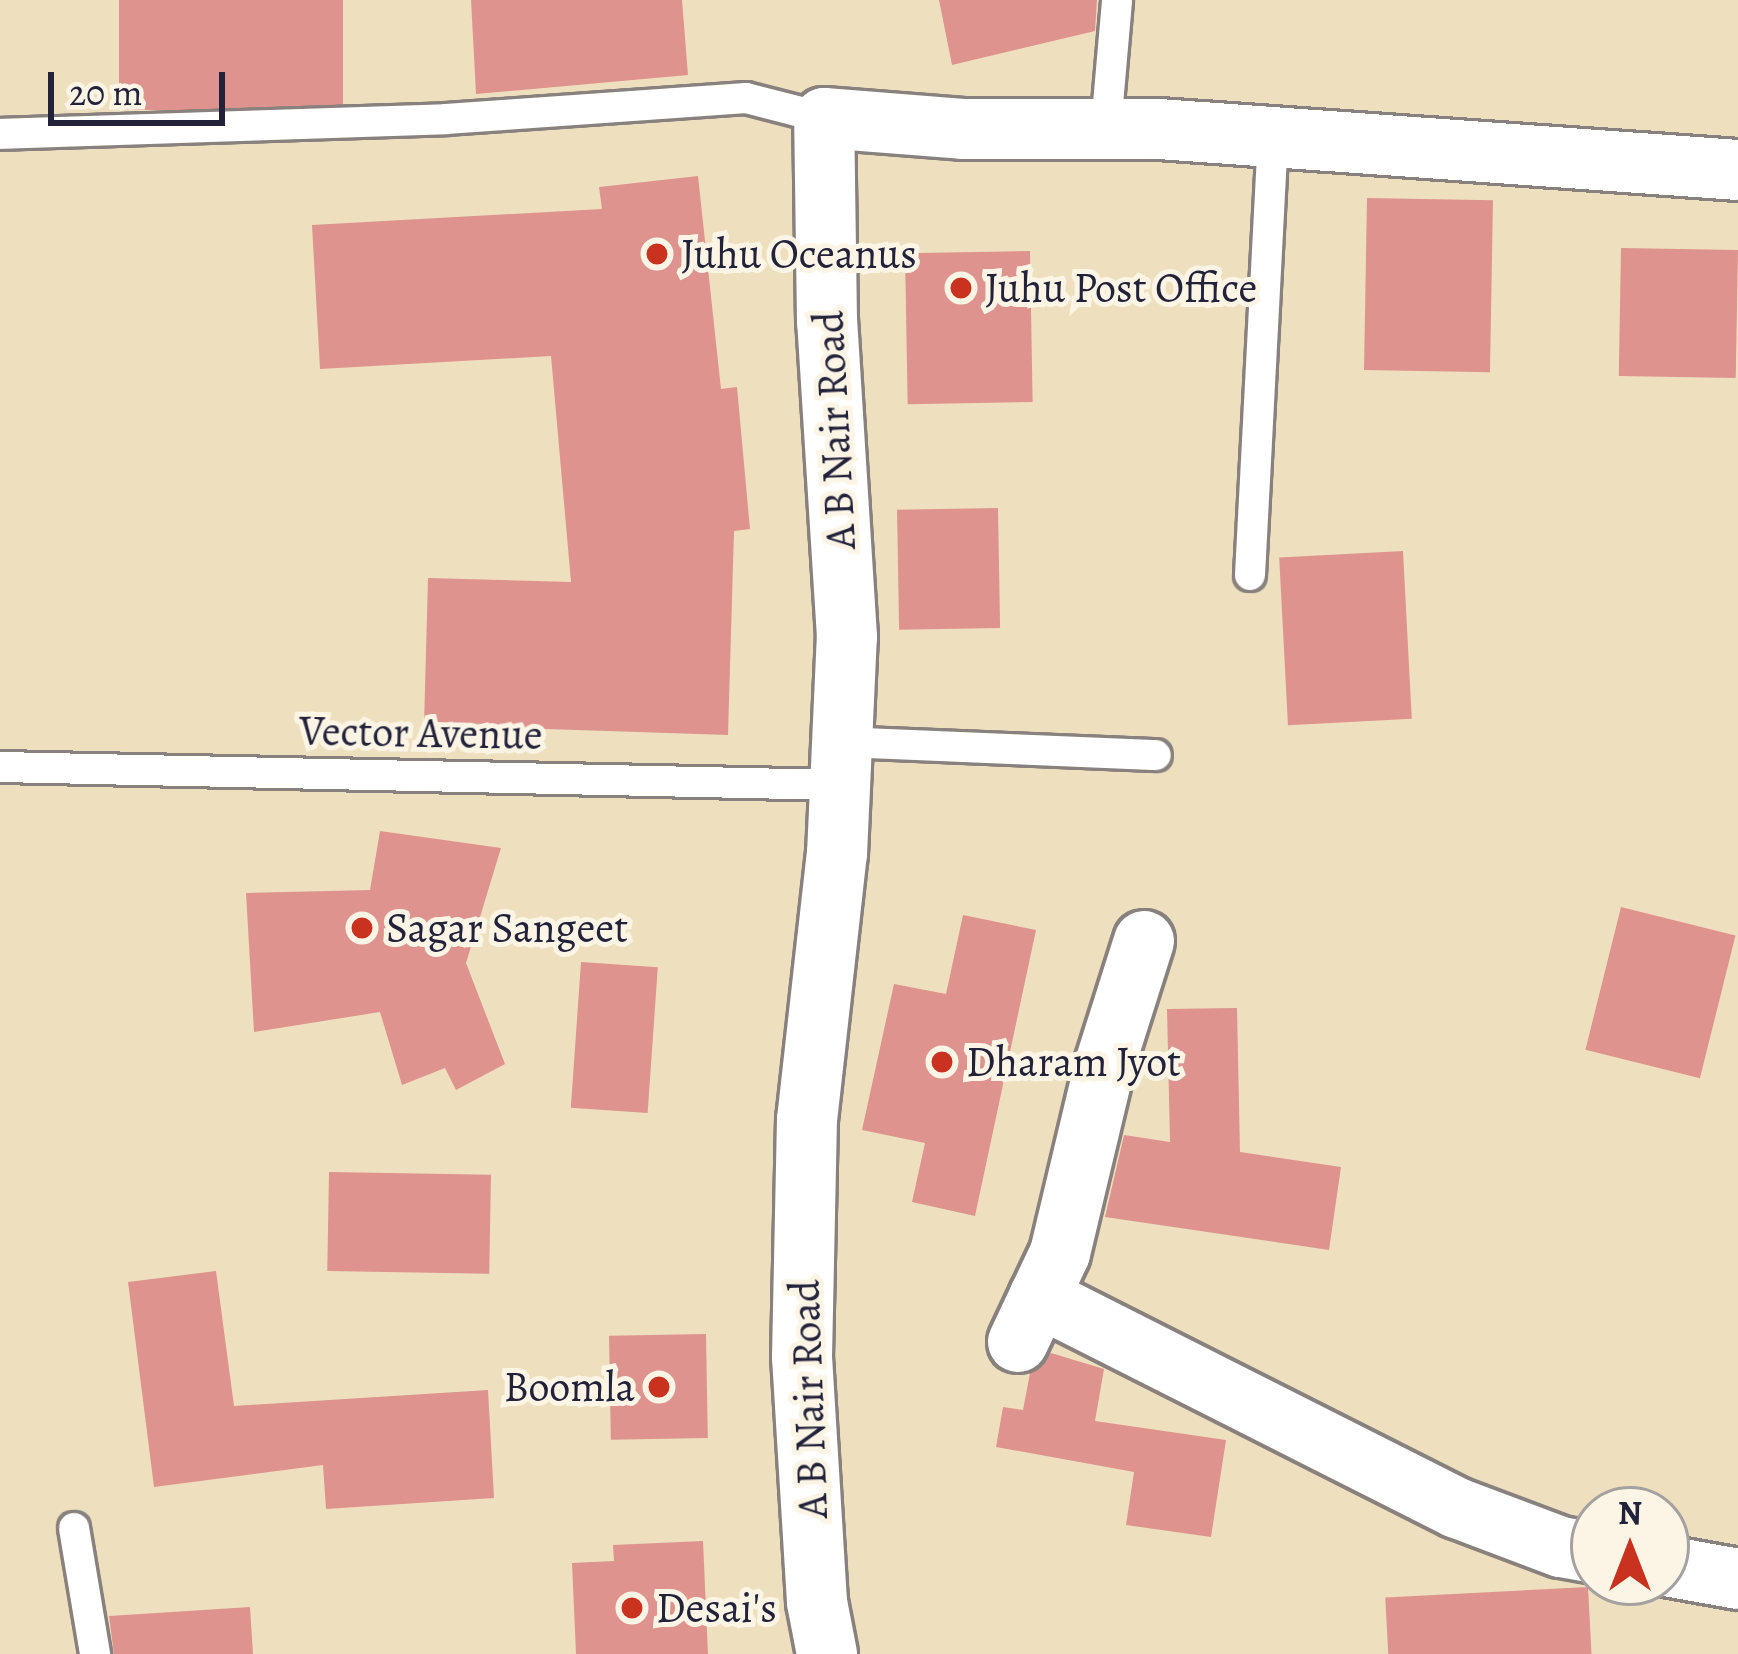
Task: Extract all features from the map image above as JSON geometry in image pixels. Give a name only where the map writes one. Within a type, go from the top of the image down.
[{"type":"street","points":[[824,118],[963,129],[1106,127],[1738,170]]},
{"type":"street","name":"A B Nair Road","points":[[824,118],[827,322],[847,637],[841,763],[807,1120],[803,1333],[817,1602],[827,1654]]},
{"type":"street","points":[[1144,941],[1105,1064],[1060,1253],[1028,1320],[1457,1508],[1570,1549]]},
{"type":"street","points":[[1690,1570],[1738,1579]]},
{"type":"lane","points":[[1106,127],[1117,0]]},
{"type":"lane","points":[[0,134],[446,119],[746,98],[824,118]]},
{"type":"lane","points":[[1250,575],[1274,139]]},
{"type":"lane","name":"Vector Avenue","points":[[0,767],[841,763],[1156,755]]},
{"type":"lane","points":[[74,1528],[95,1654]]},
{"type":"building","points":[[119,0],[343,0],[343,110],[119,110]]},
{"type":"building","points":[[471,0],[682,0],[688,75],[476,94]]},
{"type":"building","points":[[939,0],[1097,0],[1095,31],[952,65]]},
{"type":"building","points":[[698,176],[721,389],[737,387],[750,529],[734,531],[728,735],[424,725],[428,578],[571,582],[551,356],[320,369],[312,225],[602,209],[599,187]]},
{"type":"building","points":[[1367,198],[1493,200],[1490,372],[1364,370]]},
{"type":"building","points":[[1621,248],[1738,250],[1736,378],[1619,376]]},
{"type":"building","points":[[1030,251],[1033,402],[908,404],[905,253]]},
{"type":"building","points":[[998,508],[1000,628],[899,630],[897,510]]},
{"type":"building","points":[[1403,551],[1412,719],[1288,725],[1279,557]]},
{"type":"building","name":"Sagar Sangeet","points":[[380,831],[501,848],[466,963],[505,1064],[456,1090],[445,1068],[402,1085],[380,1012],[254,1032],[246,893],[370,890]]},
{"type":"building","points":[[1621,907],[1735,936],[1700,1078],[1585,1050]]},
{"type":"building","name":"Dharam Jyot","points":[[963,915],[1036,930],[975,1216],[912,1202],[925,1143],[862,1130],[894,984],[946,994]]},
{"type":"building","points":[[581,962],[658,967],[648,1113],[571,1108]]},
{"type":"building","points":[[1237,1008],[1240,1152],[1341,1167],[1329,1250],[1105,1217],[1124,1135],[1170,1142],[1167,1009]]},
{"type":"building","points":[[329,1172],[491,1175],[489,1274],[327,1271]]},
{"type":"building","points":[[216,1271],[234,1406],[488,1390],[494,1498],[326,1509],[323,1465],[154,1487],[128,1282]]},
{"type":"building","name":"Boomla","points":[[706,1334],[708,1438],[611,1440],[609,1336]]},
{"type":"building","points":[[1051,1353],[1104,1369],[1095,1421],[1226,1440],[1211,1537],[1126,1525],[1134,1472],[996,1447],[1003,1407],[1023,1410],[1030,1373]]},
{"type":"building","name":"Desai's","points":[[703,1541],[708,1654],[576,1654],[572,1563],[614,1561],[613,1545]]},
{"type":"building","points":[[1570,1588],[1570,1606],[1589,1606],[1592,1654],[1388,1654],[1385,1598]]},
{"type":"building","points":[[250,1607],[253,1654],[114,1654],[109,1616]]},
{"type":"place","name":"Juhu Oceanus","points":[[657,254]]},
{"type":"place","name":"Juhu Post Office","points":[[961,288]]},
{"type":"place","name":"Sagar Sangeet","points":[[362,928]]},
{"type":"place","name":"Dharam Jyot","points":[[942,1062]]},
{"type":"place","name":"Boomla","points":[[659,1387]]},
{"type":"place","name":"Desai's","points":[[632,1608]]}]
